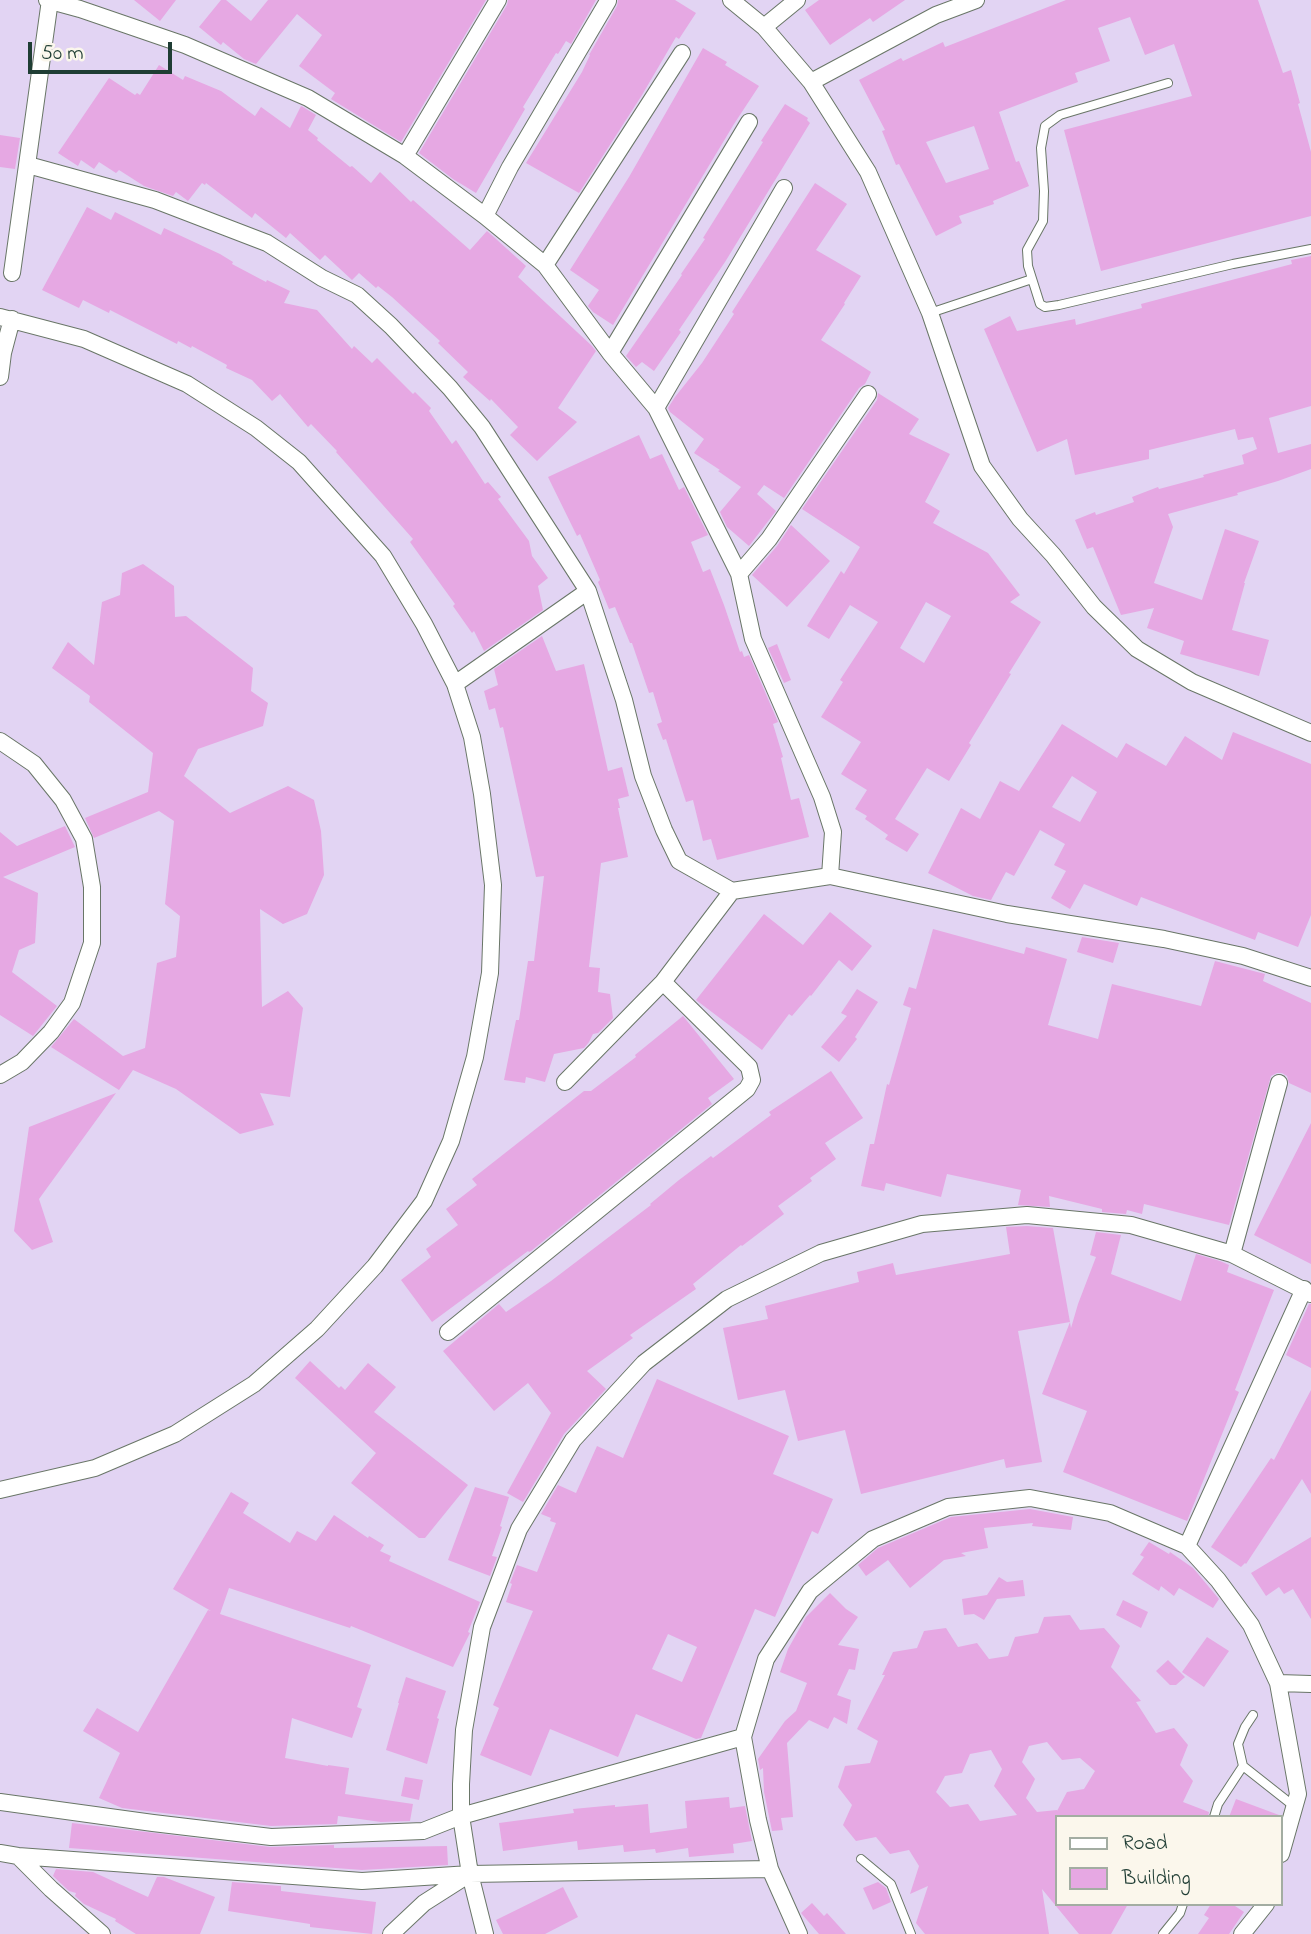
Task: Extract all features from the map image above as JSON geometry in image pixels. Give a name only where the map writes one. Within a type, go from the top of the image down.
[{"type":"street","points":[[12,273],[49,0],[185,45],[244,69],[309,98],[405,156],[545,265],[610,353],[656,408],[739,574],[753,639],[822,797],[833,832],[830,876]]},
{"type":"street","points":[[405,156],[498,0]]},
{"type":"street","points":[[731,0],[764,27],[811,82],[868,172],[930,313],[982,466],[1020,519],[1054,555],[1094,607],[1137,649],[1192,682],[1311,733]]},
{"type":"street","points":[[764,27],[797,0]]},
{"type":"street","points":[[811,82],[936,15],[976,0]]},
{"type":"street","points":[[485,216],[510,167],[608,1]]},
{"type":"street","points":[[545,265],[682,53]]},
{"type":"street","points":[[610,353],[750,122]]},
{"type":"street","points":[[28,164],[155,201],[267,243],[322,278],[357,295],[391,326],[450,388],[482,427],[588,591],[624,700],[643,776],[679,861],[732,891],[830,876],[1007,914],[1164,939],[1243,956],[1311,978]]},
{"type":"street","points":[[656,408],[784,188]]},
{"type":"street","points":[[0,377],[6,318],[84,339],[187,384],[256,428],[299,462],[383,556],[424,624],[455,684],[472,737],[493,885],[490,973],[475,1057],[451,1140],[424,1201],[375,1266],[317,1329],[254,1384],[175,1434],[95,1468],[0,1490]]},
{"type":"street","points":[[739,574],[769,539],[868,394]]},
{"type":"street","points":[[455,684],[588,591]]},
{"type":"street","points":[[0,741],[34,764],[63,800],[84,839],[92,887],[92,943],[72,1003],[51,1032],[22,1062],[0,1075]]},
{"type":"street","points":[[565,1082],[663,982],[732,891]]},
{"type":"street","points":[[449,1332],[747,1089],[752,1080],[749,1068],[663,982]]},
{"type":"street","points":[[1232,1254],[1279,1083]]},
{"type":"street","points":[[485,1934],[470,1874],[461,1816],[464,1730],[482,1627],[519,1529],[573,1440],[644,1363],[727,1299],[821,1253],[922,1224],[1027,1215],[1131,1225],[1232,1254],[1307,1292],[1187,1546]]},
{"type":"street","points":[[799,1934],[770,1868],[743,1737],[766,1659],[810,1591],[873,1539],[948,1507],[1030,1498],[1110,1513],[1187,1546],[1219,1580],[1251,1625],[1278,1683],[1301,1797],[1283,1848]]},
{"type":"street","points":[[1278,1683],[1311,1684]]},
{"type":"street","points":[[0,1802],[271,1837],[423,1831],[461,1816],[743,1737]]},
{"type":"street","points":[[0,1853],[362,1881],[470,1874],[770,1868]]},
{"type":"street","points":[[18,1856],[74,1911],[102,1934]]},
{"type":"street","points":[[391,1934],[424,1903],[470,1874]]},
{"type":"street","points":[[1242,1934],[1264,1906]]},
{"type":"lane","points":[[1168,83],[1060,115],[1045,126],[1041,148],[1044,221],[1027,250],[1028,266],[1040,304],[1045,307],[1311,249]]},
{"type":"lane","points":[[930,313],[1032,279]]},
{"type":"lane","points":[[1215,1815],[1218,1804],[1243,1766],[1238,1744],[1253,1715]]},
{"type":"lane","points":[[1243,1766],[1301,1797]]},
{"type":"lane","points":[[860,1859],[891,1884],[911,1934]]},
{"type":"lane","points":[[1163,1934],[1182,1906]]},
{"type":"shaded area","points":[[0,0],[1311,0],[1311,1934],[0,1934]]},
{"type":"building","points":[[134,0],[176,0],[160,21]]},
{"type":"building","points":[[221,0],[226,0],[251,21],[268,0],[486,0],[401,142],[331,99],[335,93],[299,66],[322,35],[297,14],[256,64],[244,59],[223,42],[221,45],[199,27]]},
{"type":"building","points":[[508,0],[596,0],[571,44],[566,41],[558,54],[556,53],[476,193],[419,153]]},
{"type":"building","points":[[618,0],[675,0],[696,13],[679,39],[676,37],[579,193],[526,163],[582,72]]},
{"type":"building","points":[[819,0],[905,0],[873,22],[870,18],[830,45],[805,10]]},
{"type":"building","points":[[1066,0],[1258,0],[1283,73],[1291,70],[1300,103],[1298,104],[1311,152],[1311,216],[1101,271],[1064,130],[1192,96],[1174,44],[1145,55],[1130,17],[1098,28],[1110,61],[1075,73],[1078,82],[999,112],[1016,162],[1019,161],[1029,186],[993,201],[994,204],[959,216],[962,223],[936,236],[899,164],[896,165],[882,131],[885,130],[859,80],[901,58],[903,61],[943,42],[945,47]],"holes":[[[974,126],[989,169],[946,183],[926,142]]]},
{"type":"building","points":[[703,48],[759,86],[613,325],[588,306],[599,290],[570,270],[629,177]]},
{"type":"building","points":[[159,65],[183,80],[185,76],[221,91],[255,116],[261,107],[290,128],[301,106],[303,107],[316,115],[308,130],[317,140],[371,183],[380,172],[411,202],[413,200],[470,250],[487,231],[526,266],[518,277],[596,351],[558,408],[577,422],[537,461],[510,435],[518,427],[491,399],[490,401],[463,377],[468,372],[438,343],[440,341],[392,297],[378,286],[376,288],[359,273],[352,280],[325,255],[320,260],[290,233],[286,238],[255,213],[252,218],[206,183],[202,183],[188,201],[176,192],[173,196],[144,186],[119,170],[116,173],[99,162],[94,169],[81,160],[78,166],[58,153],[109,78],[135,95],[140,95]]},
{"type":"building","points":[[785,104],[808,118],[810,123],[654,371],[642,362],[636,367],[626,356],[705,239],[703,238]]},
{"type":"building","points":[[0,135],[20,138],[15,169],[0,167]]},
{"type":"building","points":[[815,183],[847,204],[816,250],[861,276],[821,340],[871,372],[784,498],[764,485],[757,494],[776,511],[749,546],[727,527],[720,512],[741,487],[694,453],[704,439],[668,408],[702,363]]},
{"type":"building","points":[[87,207],[111,220],[115,212],[161,235],[164,228],[220,254],[233,262],[232,264],[266,282],[267,280],[290,291],[284,303],[317,310],[352,349],[354,346],[372,363],[377,358],[431,408],[429,411],[452,444],[456,440],[485,484],[488,482],[501,497],[498,499],[529,541],[532,556],[548,578],[538,586],[543,610],[484,651],[474,631],[472,633],[453,606],[455,604],[410,542],[413,539],[337,451],[311,424],[308,427],[280,394],[272,401],[252,380],[226,368],[227,365],[192,346],[191,348],[178,341],[177,344],[110,310],[109,313],[83,300],[79,308],[42,290]]},
{"type":"building","points":[[1311,256],[1311,406],[1269,418],[1278,453],[1311,444],[1311,469],[1237,493],[1238,495],[1168,514],[1173,527],[1154,583],[1202,600],[1225,529],[1259,541],[1244,583],[1232,630],[1269,640],[1259,676],[1180,654],[1184,641],[1147,628],[1154,608],[1121,615],[1093,547],[1087,549],[1075,520],[1134,502],[1132,497],[1158,487],[1159,489],[1204,477],[1203,475],[1244,464],[1242,455],[1257,449],[1253,437],[1238,440],[1235,429],[1149,450],[1149,459],[1075,475],[1067,439],[1037,452],[984,329],[1010,316],[1017,331],[1075,319],[1076,325],[1142,308],[1141,304],[1292,264],[1291,260]]},
{"type":"building","points":[[878,393],[919,419],[909,434],[950,454],[925,502],[940,511],[933,523],[988,553],[1020,595],[1010,602],[1041,622],[1009,673],[1011,674],[949,781],[927,768],[895,819],[919,834],[907,852],[885,839],[888,835],[855,809],[867,790],[841,774],[861,742],[821,717],[843,682],[840,680],[878,622],[850,605],[829,639],[807,626],[841,571],[844,574],[860,547],[802,509],[877,400]],"holes":[[[926,602],[951,616],[924,663],[900,648]]]},
{"type":"building","points":[[639,435],[650,459],[662,454],[679,490],[684,487],[708,535],[691,542],[703,572],[710,569],[740,652],[742,651],[744,657],[749,655],[778,722],[773,724],[783,757],[781,758],[791,800],[799,798],[809,837],[717,860],[711,839],[703,841],[693,800],[686,802],[666,739],[663,740],[657,724],[662,722],[653,692],[649,693],[632,643],[615,607],[609,609],[580,534],[577,536],[548,477]]},
{"type":"building","points":[[791,525],[830,561],[787,607],[752,575]]},
{"type":"building","points":[[143,564],[174,586],[175,617],[186,616],[253,668],[251,691],[268,703],[263,726],[198,749],[184,776],[230,813],[288,786],[314,800],[321,831],[324,875],[307,914],[283,924],[260,909],[262,1007],[288,991],[303,1008],[290,1097],[260,1093],[274,1125],[240,1134],[176,1089],[133,1070],[119,1090],[51,1047],[74,1019],[123,1056],[145,1048],[157,963],[176,957],[180,916],[165,904],[174,821],[159,811],[94,838],[85,818],[148,792],[153,753],[89,702],[90,696],[52,668],[68,642],[94,665],[102,602],[120,595],[122,573]]},
{"type":"building","points":[[542,636],[556,671],[584,664],[608,771],[622,767],[629,796],[618,799],[628,857],[601,863],[589,967],[600,968],[598,992],[610,994],[613,1018],[598,1033],[593,1034],[584,1048],[554,1054],[545,1082],[526,1077],[525,1083],[504,1080],[516,1020],[519,1020],[528,961],[534,961],[544,876],[536,877],[503,727],[500,728],[495,708],[489,710],[484,691],[498,685],[494,669]]},
{"type":"building","points":[[777,644],[791,680],[784,683],[768,648]]},
{"type":"building","points":[[1062,724],[1117,758],[1126,743],[1166,766],[1185,736],[1222,760],[1233,732],[1311,764],[1311,915],[1298,947],[1258,932],[1255,940],[1141,897],[1137,906],[1084,884],[1070,909],[1051,898],[1066,871],[1054,865],[1065,844],[1040,830],[1014,876],[1006,872],[991,900],[973,896],[928,873],[961,808],[980,819],[1000,781],[1019,791]],"holes":[[[1072,776],[1097,792],[1080,822],[1052,807]]]},
{"type":"building","points":[[65,826],[75,847],[3,877],[38,893],[35,943],[19,950],[12,972],[57,1006],[33,1036],[0,1015],[0,832],[17,846]]},
{"type":"building","points":[[830,912],[872,946],[852,971],[839,960],[811,996],[792,1016],[789,1014],[762,1050],[696,1000],[764,914],[803,945]]},
{"type":"building","points":[[933,929],[1024,954],[1026,947],[1067,959],[1048,1025],[1098,1039],[1112,984],[1201,1006],[1215,961],[1265,974],[1263,981],[1311,1003],[1311,1093],[1289,1083],[1287,1076],[1282,1073],[1271,1076],[1229,1225],[1144,1204],[1142,1214],[1127,1210],[1126,1214],[1102,1212],[1102,1209],[1049,1196],[1050,1207],[1018,1205],[1021,1190],[947,1174],[941,1197],[886,1183],[884,1191],[861,1186],[870,1144],[874,1144],[887,1084],[889,1085],[911,1008],[903,1005],[909,987],[916,989]]},
{"type":"building","points":[[1082,937],[1119,943],[1113,963],[1077,952]]},
{"type":"building","points":[[857,989],[878,1002],[855,1037],[857,1039],[839,1062],[821,1047],[847,1016],[841,1013]]},
{"type":"building","points":[[683,1016],[734,1079],[708,1098],[712,1104],[531,1251],[432,1322],[401,1280],[431,1257],[426,1249],[458,1225],[446,1209],[477,1185],[472,1179],[584,1091],[591,1091],[636,1057],[635,1055]]},
{"type":"building","points":[[831,1071],[863,1118],[825,1143],[836,1159],[778,1206],[784,1214],[693,1284],[696,1289],[630,1335],[633,1338],[587,1371],[606,1389],[564,1434],[523,1502],[507,1493],[551,1413],[528,1383],[494,1411],[443,1351],[499,1304],[506,1312],[551,1281],[651,1205],[679,1180],[771,1115],[769,1112]]},
{"type":"building","points":[[116,1093],[39,1199],[53,1242],[32,1250],[14,1231],[29,1127]]},
{"type":"building","points":[[1311,1123],[1311,1264],[1254,1235]]},
{"type":"building","points":[[1006,1227],[1053,1228],[1070,1322],[1018,1331],[1042,1462],[1006,1468],[1004,1459],[861,1494],[845,1430],[798,1441],[785,1390],[738,1400],[723,1328],[768,1319],[765,1306],[859,1282],[857,1272],[893,1263],[896,1275],[1010,1254]]},
{"type":"building","points":[[1096,1232],[1121,1235],[1111,1274],[1181,1301],[1196,1254],[1229,1265],[1227,1272],[1274,1290],[1235,1390],[1239,1392],[1187,1521],[1063,1472],[1087,1411],[1042,1394],[1070,1322],[1071,1328],[1096,1257],[1090,1255]]},
{"type":"building","points":[[1311,1304],[1311,1368],[1286,1355]]},
{"type":"building","points":[[310,1361],[339,1388],[341,1386],[345,1390],[368,1363],[396,1387],[374,1412],[468,1485],[425,1538],[419,1538],[351,1483],[376,1453],[295,1378]]},
{"type":"building","points":[[657,1379],[789,1436],[773,1474],[833,1499],[818,1534],[812,1531],[775,1617],[755,1609],[701,1738],[696,1739],[636,1714],[618,1757],[550,1729],[531,1776],[480,1755],[499,1708],[493,1705],[533,1611],[506,1602],[512,1584],[510,1583],[517,1565],[537,1572],[556,1523],[541,1514],[558,1485],[576,1493],[597,1446],[623,1458]],"holes":[[[668,1634],[697,1647],[682,1682],[652,1669]]]},
{"type":"building","points":[[1311,1390],[1311,1494],[1302,1479],[1246,1564],[1241,1567],[1211,1547],[1271,1458],[1274,1460]]},
{"type":"building","points":[[475,1487],[509,1497],[492,1556],[497,1557],[490,1576],[448,1560]]},
{"type":"building","points":[[231,1492],[249,1503],[243,1513],[290,1543],[297,1531],[316,1541],[334,1515],[368,1538],[369,1536],[384,1545],[380,1551],[391,1556],[389,1561],[480,1602],[468,1632],[470,1633],[453,1667],[351,1626],[350,1628],[229,1588],[220,1614],[371,1665],[357,1707],[362,1709],[352,1738],[292,1718],[285,1758],[349,1768],[345,1794],[413,1804],[410,1821],[381,1822],[338,1816],[337,1824],[271,1826],[122,1808],[99,1798],[120,1753],[83,1731],[97,1708],[138,1732],[208,1610],[211,1611],[173,1589]]},
{"type":"building","points":[[1030,1509],[1073,1517],[1071,1530],[1032,1526],[1033,1523],[984,1528],[988,1548],[961,1553],[966,1556],[944,1560],[910,1588],[888,1560],[866,1576],[858,1565],[878,1548],[951,1517]]},
{"type":"building","points":[[1311,1537],[1311,1619],[1293,1589],[1284,1594],[1279,1587],[1266,1596],[1251,1573]]},
{"type":"building","points":[[1149,1542],[1193,1568],[1219,1599],[1213,1608],[1179,1588],[1174,1596],[1161,1586],[1159,1591],[1132,1574],[1144,1557],[1140,1555]]},
{"type":"building","points":[[999,1577],[1007,1582],[1023,1580],[1025,1596],[997,1599],[984,1620],[974,1614],[964,1615],[962,1599],[987,1595]]},
{"type":"building","points":[[830,1593],[858,1617],[838,1645],[859,1649],[855,1670],[849,1669],[837,1695],[851,1700],[847,1724],[834,1717],[828,1729],[809,1720],[787,1743],[793,1817],[781,1818],[783,1830],[772,1831],[764,1792],[763,1768],[760,1770],[758,1759],[785,1721],[796,1711],[807,1683],[780,1672],[788,1649],[806,1617]]},
{"type":"building","points":[[1123,1600],[1148,1612],[1141,1628],[1116,1615]]},
{"type":"building","points":[[1070,1615],[1080,1630],[1104,1628],[1120,1646],[1111,1667],[1141,1701],[1136,1702],[1156,1733],[1174,1728],[1188,1745],[1180,1765],[1193,1781],[1183,1802],[1209,1812],[1208,1815],[1056,1815],[1056,1906],[1127,1906],[1111,1934],[1079,1934],[1042,1889],[1049,1934],[925,1934],[916,1923],[928,1886],[910,1894],[919,1866],[909,1850],[890,1854],[876,1837],[856,1841],[843,1825],[852,1805],[838,1787],[845,1766],[870,1763],[878,1741],[857,1729],[885,1675],[882,1675],[893,1652],[917,1648],[924,1631],[946,1628],[958,1647],[977,1643],[989,1659],[1008,1656],[1015,1637],[1038,1633],[1044,1617]],"holes":[[[1047,1742],[1062,1760],[1080,1758],[1095,1771],[1084,1789],[1067,1792],[1057,1811],[1037,1812],[1026,1798],[1035,1779],[1022,1762],[1029,1746]],[[991,1750],[1002,1769],[994,1786],[1017,1815],[980,1821],[968,1804],[950,1807],[936,1792],[945,1776],[962,1773],[970,1754]]]},
{"type":"building","points":[[1207,1637],[1229,1651],[1204,1687],[1182,1672]]},
{"type":"building","points":[[1168,1660],[1185,1677],[1176,1685],[1170,1685],[1156,1671]]},
{"type":"building","points":[[406,1677],[446,1691],[427,1764],[386,1750]]},
{"type":"building","points":[[405,1777],[423,1780],[419,1800],[401,1796]]},
{"type":"building","points":[[729,1797],[730,1808],[745,1806],[752,1841],[733,1844],[734,1853],[689,1857],[688,1848],[656,1853],[655,1849],[624,1852],[623,1845],[578,1850],[577,1841],[503,1851],[499,1823],[574,1813],[573,1809],[648,1804],[650,1833],[687,1828],[685,1801]]},
{"type":"building","points":[[1236,1799],[1279,1815],[1230,1815]]},
{"type":"building","points":[[72,1823],[270,1847],[447,1846],[448,1865],[362,1870],[69,1848]]},
{"type":"building","points":[[56,1869],[93,1872],[148,1897],[157,1877],[164,1877],[215,1897],[200,1934],[136,1934],[115,1921],[116,1919],[84,1904],[75,1896],[76,1893],[69,1891],[53,1876]]},
{"type":"building","points":[[232,1882],[281,1886],[281,1891],[376,1902],[372,1934],[310,1927],[310,1924],[228,1911]]},
{"type":"building","points":[[878,1882],[886,1888],[891,1902],[873,1910],[863,1888]]},
{"type":"building","points":[[563,1887],[578,1917],[545,1934],[503,1934],[496,1920]]},
{"type":"building","points":[[812,1903],[824,1916],[827,1913],[846,1934],[819,1934],[801,1913]]},
{"type":"building","points":[[1210,1906],[1235,1906],[1244,1912],[1229,1934],[1198,1934],[1209,1918],[1204,1915]]}]
